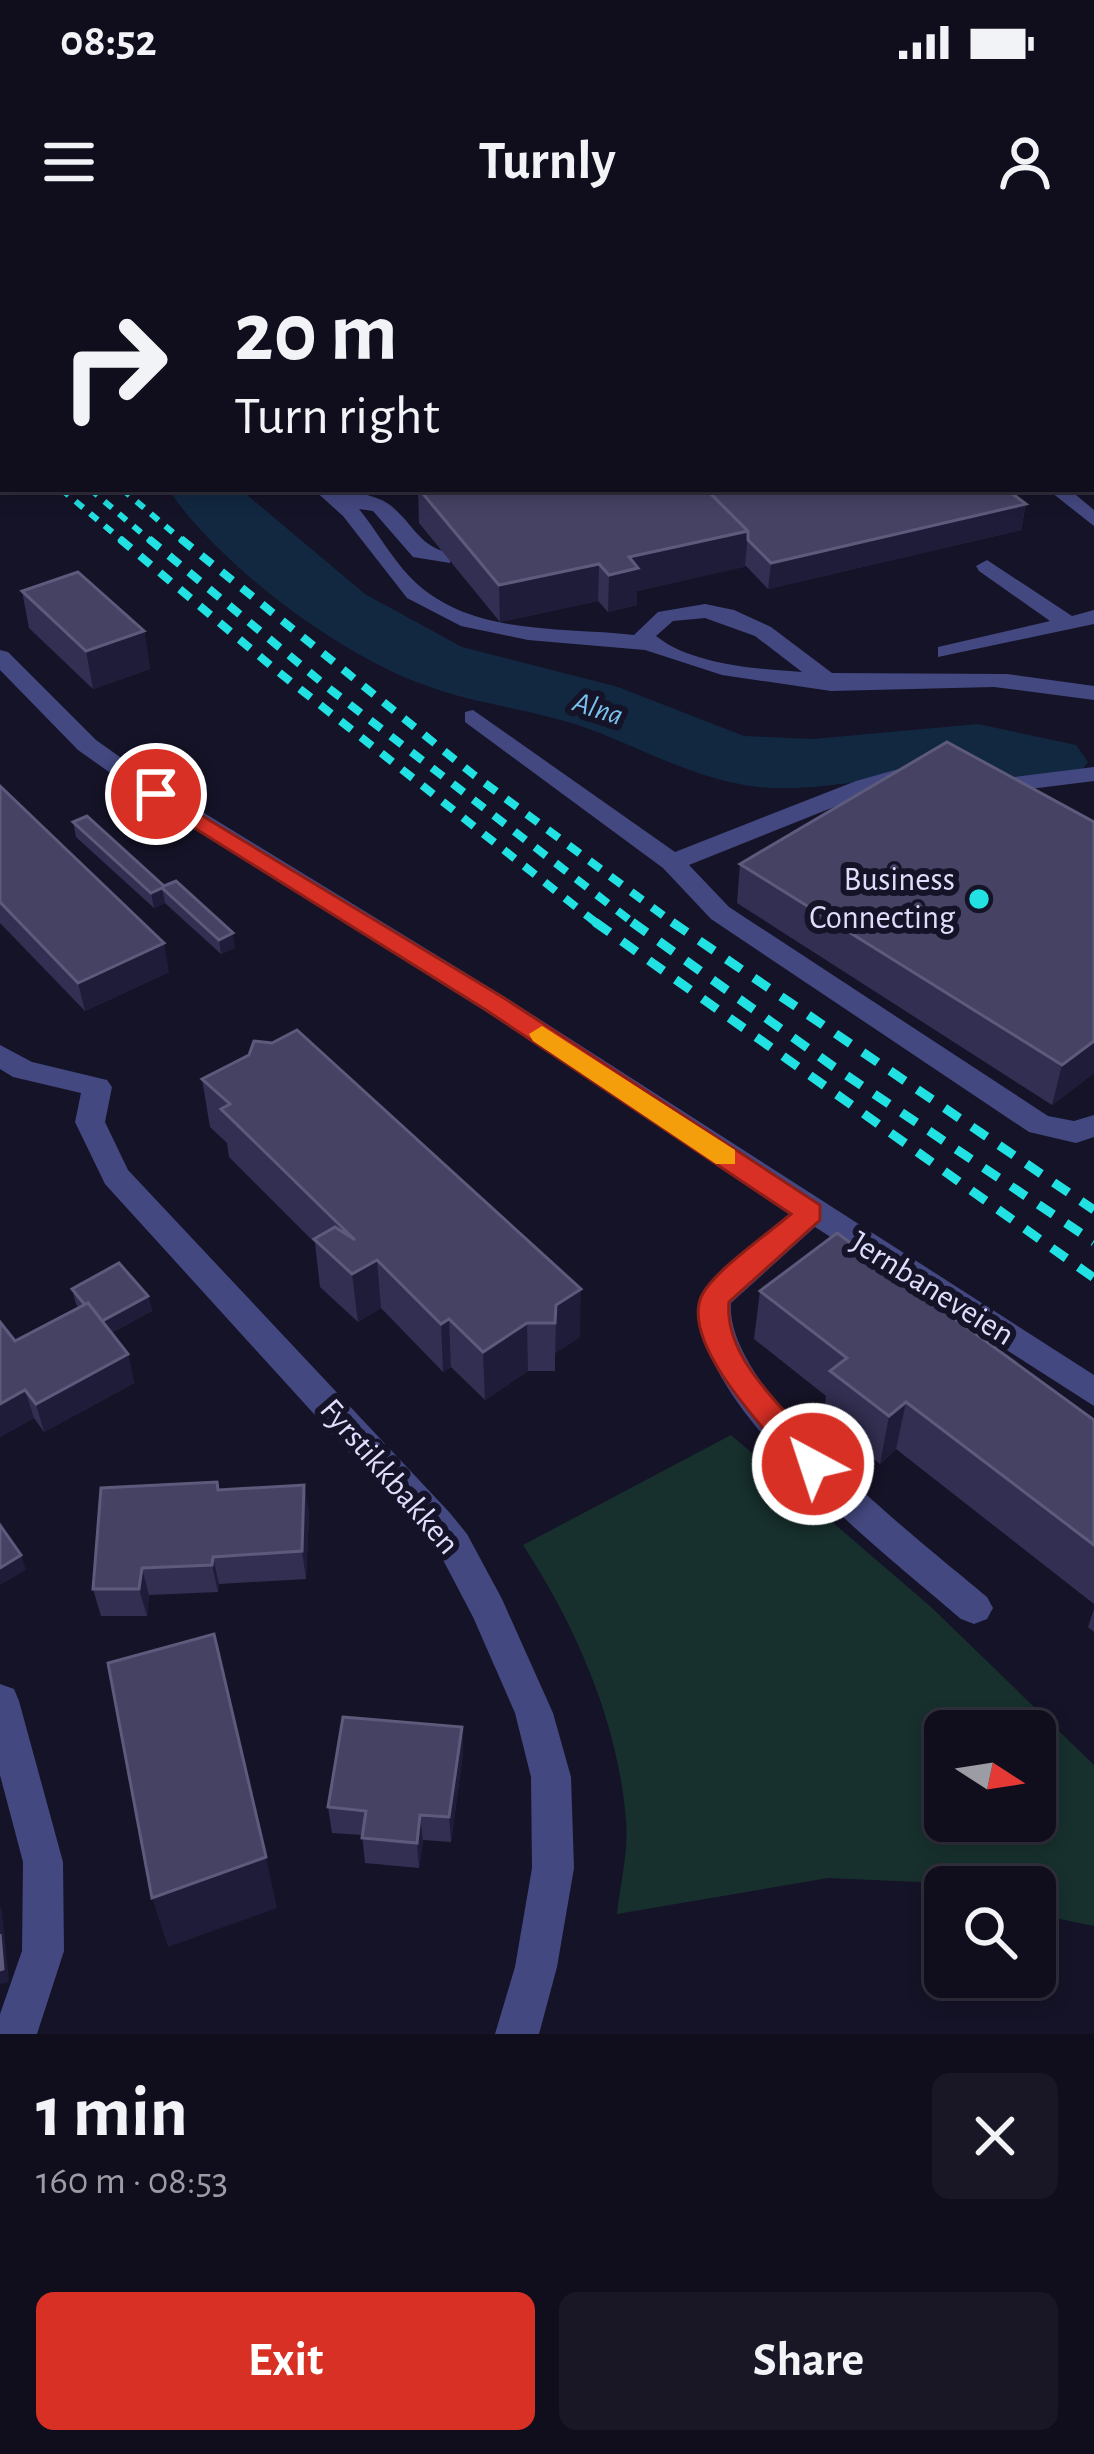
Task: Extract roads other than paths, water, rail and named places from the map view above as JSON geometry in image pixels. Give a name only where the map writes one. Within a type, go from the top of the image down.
[{"type":"street","points":[[1061,492],[1094,520]]},
{"type":"street","points":[[333,494],[380,506],[420,553],[442,558]]},
{"type":"street","points":[[333,494],[416,594],[479,628],[650,644],[763,679],[831,684],[998,680],[1094,693]]},
{"type":"street","points":[[987,566],[1068,623]]},
{"type":"street","points":[[650,644],[645,635],[650,626],[666,616],[718,611],[761,628],[831,684]]},
{"type":"street","points":[[946,652],[1094,617]]},
{"type":"street","name":"Jernbaneveien","points":[[0,658],[87,745],[156,794],[495,1004],[798,1222],[977,1336],[1094,1392]]},
{"type":"street","points":[[473,717],[672,862],[719,914],[1040,1125],[1076,1132],[1094,1125]]},
{"type":"street","points":[[672,862],[892,776],[947,770]]},
{"type":"street","points":[[1014,784],[1094,774]]},
{"type":"street","points":[[981,775],[1014,784],[1054,805]]},
{"type":"street","name":"Fyrstikkbakken","points":[[0,1055],[23,1070],[97,1087],[90,1122],[116,1176],[454,1545],[519,1677],[551,1777],[553,1868],[536,1967],[518,2034]]},
{"type":"street","points":[[798,1222],[715,1298],[716,1338],[742,1381],[813,1464],[974,1608]]},
{"type":"street","points":[[0,1702],[43,1862],[43,1951],[15,2034]]},
{"type":"waterway","name":"Alna","points":[[204,492],[339,609],[401,647],[457,671],[590,704],[712,752],[754,762],[813,763],[945,748],[1012,752],[1048,762]]},
{"type":"railway","points":[[65,492],[124,542]]},
{"type":"railway","points":[[94,492],[152,542]]},
{"type":"railway","points":[[126,492],[184,542]]},
{"type":"railway","points":[[120,539],[276,670],[597,923]]},
{"type":"railway","points":[[149,539],[331,690],[634,923]]},
{"type":"railway","points":[[181,539],[474,775],[676,925]]},
{"type":"railway","points":[[672,922],[1094,1210]]},
{"type":"railway","points":[[597,923],[1094,1278]]},
{"type":"railway","points":[[634,923],[834,1067],[1094,1242]]},
{"type":"place","name":"Business Connecting","points":[[979,899]]}]
